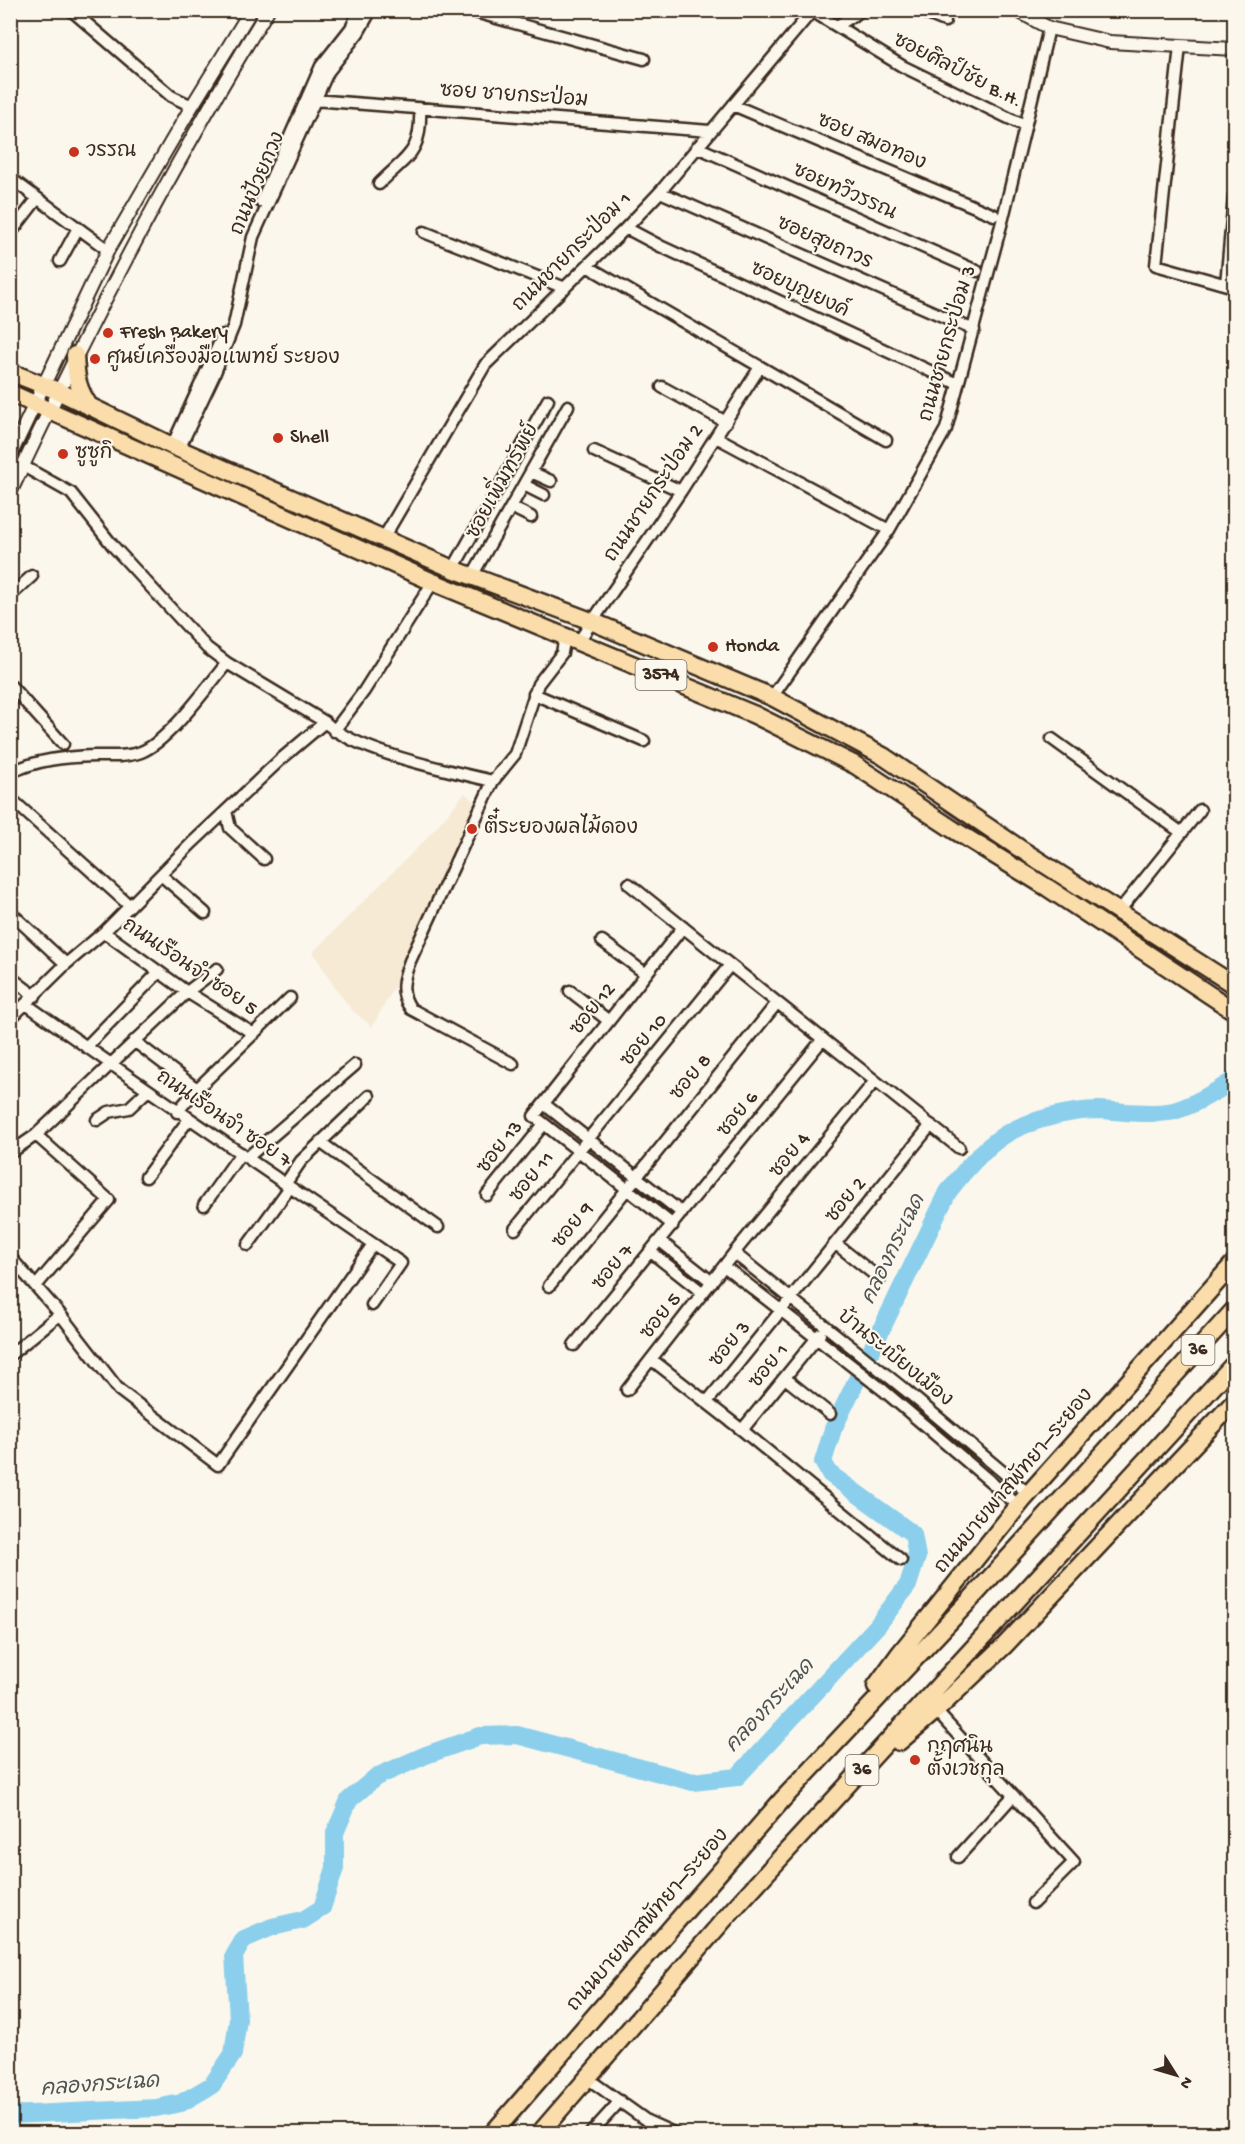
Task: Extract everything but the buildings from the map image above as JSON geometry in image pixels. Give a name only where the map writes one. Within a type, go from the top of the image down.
[{"type":"main road","points":[[75,355],[76,380],[80,393],[90,407]]},
{"type":"main road","name":"3574","points":[[10,372],[50,388],[175,448],[383,539],[591,621],[772,697],[883,756],[1019,848],[1119,910],[1234,986]]},
{"type":"main road","name":"3574","points":[[10,393],[433,582],[755,715],[855,765],[1048,888],[1234,1011]]},
{"type":"main road","name":"ถนนบายพาสพัทยา–ระยอง","points":[[839,1738],[900,1653],[1024,1500],[1234,1263]]},
{"type":"main road","name":"ถนนบายพาสพัทยา–ระยอง","points":[[492,2133],[774,1809],[970,1600],[1234,1310]]},
{"type":"main road","name":"36","points":[[539,2133],[728,1915],[1234,1364]]},
{"type":"main road","name":"36","points":[[856,1776],[936,1711],[1004,1646],[1234,1402]]},
{"type":"street","points":[[71,10],[171,96],[192,106]]},
{"type":"street","points":[[10,493],[50,410],[50,388],[108,250],[251,10]]},
{"type":"street","points":[[10,456],[34,403],[50,388],[75,355],[204,116],[268,10]]},
{"type":"street","name":"ถนนป้วยกวง","points":[[175,448],[226,328],[237,290],[246,237],[321,66],[351,28],[360,10]]},
{"type":"street","name":"ถนนป้วยกวง","points":[[175,448],[214,375],[234,325],[253,237],[314,100],[328,72],[358,33],[371,10]]},
{"type":"street","points":[[468,10],[644,59]]},
{"type":"street","points":[[837,26],[862,10]]},
{"type":"street","points":[[918,10],[945,21]]},
{"type":"street","points":[[1016,10],[1049,28],[1110,42],[1234,49]]},
{"type":"street","name":"ซอยศิลป์ชัย B.H.","points":[[813,11],[902,66],[1025,126]]},
{"type":"street","name":"ถนนชายกระป่อม 1","points":[[383,539],[485,365],[660,192],[813,11]]},
{"type":"street","name":"ถนนชายกระป่อม 3","points":[[772,697],[889,530],[946,429],[1003,219],[1049,28]]},
{"type":"street","points":[[1180,46],[1156,265],[1230,285],[1234,196]]},
{"type":"street","name":"ซอย ชายกระป่อม","points":[[314,100],[711,131]]},
{"type":"street","name":"ซอย สมอทอง","points":[[733,105],[994,215]]},
{"type":"street","points":[[379,184],[410,157],[421,129],[420,108]]},
{"type":"street","name":"ซอยทวีวรรณ","points":[[697,147],[977,271]]},
{"type":"street","points":[[10,178],[108,250]]},
{"type":"street","name":"ซอยสุขถาวร","points":[[660,192],[974,330]]},
{"type":"street","points":[[10,234],[37,199]]},
{"type":"street","points":[[60,261],[78,228]]},
{"type":"street","name":"ซอยบุญยงค์","points":[[626,228],[660,246],[958,384]]},
{"type":"street","points":[[424,232],[565,288]]},
{"type":"street","points":[[587,266],[886,440]]},
{"type":"street","name":"ถนนชายกระป่อม 2","points":[[513,1064],[411,1010],[404,999],[402,982],[492,781],[515,754],[538,684],[572,638],[591,621],[681,491],[760,367]]},
{"type":"street","points":[[662,387],[726,422]]},
{"type":"street","points":[[453,568],[548,400]]},
{"type":"street","name":"ซอยเพิ่มทรัพย์","points":[[472,576],[568,406]]},
{"type":"street","points":[[528,435],[546,445]]},
{"type":"street","points":[[716,437],[889,530]]},
{"type":"street","points":[[594,451],[681,491]]},
{"type":"street","points":[[23,466],[71,493],[113,546],[207,648],[227,663],[325,722],[334,732],[371,747],[432,766],[492,781]]},
{"type":"street","points":[[531,472],[551,481]]},
{"type":"street","points":[[524,485],[544,495]]},
{"type":"street","points":[[511,507],[531,517]]},
{"type":"street","points":[[10,597],[32,576]]},
{"type":"street","points":[[334,732],[364,691],[433,582]]},
{"type":"street","points":[[10,773],[44,760],[127,755],[142,751],[156,743],[174,725],[227,663]]},
{"type":"street","points":[[10,685],[63,744]]},
{"type":"street","points":[[534,694],[644,741]]},
{"type":"street","points":[[10,1019],[66,964],[104,932],[280,760],[325,722]]},
{"type":"street","points":[[1052,739],[1182,833]]},
{"type":"street","points":[[10,798],[130,906]]},
{"type":"street","points":[[1119,910],[1200,810]]},
{"type":"street","points":[[226,811],[230,828],[264,859]]},
{"type":"street","points":[[161,875],[205,913]]},
{"type":"street","points":[[629,884],[959,1148]]},
{"type":"street","points":[[10,912],[66,964]]},
{"type":"street","name":"ซอย 12","points":[[544,1124],[534,1116],[683,927]]},
{"type":"street","name":"ถนนเรือนจำ ซอย 5","points":[[104,932],[158,973],[254,1034]]},
{"type":"street","points":[[602,941],[646,974]]},
{"type":"street","name":"ซอย 10","points":[[579,1150],[730,965]]},
{"type":"street","points":[[10,1153],[36,1135],[187,992],[217,969]]},
{"type":"street","points":[[86,1047],[158,973]]},
{"type":"street","points":[[10,977],[35,996]]},
{"type":"street","points":[[570,991],[609,1021]]},
{"type":"street","points":[[177,1112],[197,1089],[290,998]]},
{"type":"street","name":"ซอย 8","points":[[627,1188],[777,1003]]},
{"type":"street","name":"ถนนเรือนจำ ซอย 7","points":[[26,1004],[177,1112],[401,1263],[372,1305]]},
{"type":"street","name":"ซอย 6","points":[[682,1213],[823,1039]]},
{"type":"street","points":[[134,1041],[197,1089]]},
{"type":"street","points":[[204,1205],[244,1155],[355,1065]]},
{"type":"street","name":"ซอย 4","points":[[724,1266],[875,1081]]},
{"type":"street","points":[[97,1120],[109,1112],[129,1108],[147,1091]]},
{"type":"street","points":[[248,1245],[288,1185],[301,1161],[369,1096]]},
{"type":"street","points":[[544,1104],[682,1213]]},
{"type":"street","points":[[146,1177],[189,1119]]},
{"type":"street","points":[[544,1124],[673,1225]]},
{"type":"street","name":"ซอย 13","points":[[487,1195],[544,1124]]},
{"type":"street","name":"ซอย 2","points":[[782,1311],[931,1125]]},
{"type":"street","points":[[36,1135],[109,1200],[36,1286]]},
{"type":"street","points":[[320,1142],[438,1227]]},
{"type":"street","name":"ซอย 11","points":[[515,1229],[579,1150]]},
{"type":"street","name":"ซอย 9","points":[[549,1286],[627,1188]]},
{"type":"street","name":"ซอย 7","points":[[574,1345],[682,1213]]},
{"type":"street","points":[[660,1240],[712,1282]]},
{"type":"street","points":[[12,1262],[60,1314],[119,1390],[218,1464],[373,1244]]},
{"type":"street","points":[[836,1244],[880,1280]]},
{"type":"street","points":[[651,1252],[703,1293]]},
{"type":"street","name":"บ้านระเบียงเมือง","points":[[734,1253],[904,1389],[1024,1500]]},
{"type":"street","name":"บ้านระเบียงเมือง","points":[[724,1266],[1024,1500]]},
{"type":"street","name":"ซอย 5","points":[[627,1390],[724,1266]]},
{"type":"street","name":"ซอย 3","points":[[707,1402],[782,1311]]},
{"type":"street","points":[[10,1355],[60,1314]]},
{"type":"street","name":"ซอย 1","points":[[742,1430],[826,1327]]},
{"type":"street","points":[[651,1359],[901,1560]]},
{"type":"street","points":[[862,1373],[871,1362]]},
{"type":"street","points":[[784,1378],[830,1414]]},
{"type":"street","points":[[896,1400],[904,1389]]},
{"type":"street","points":[[936,1711],[1074,1862],[1033,1903]]},
{"type":"street","points":[[958,1857],[1013,1796]]},
{"type":"street","points":[[587,2078],[647,2121],[676,2133]]},
{"type":"street","points":[[590,2133],[620,2101]]},
{"type":"shaded area","points":[[465,793],[476,804],[396,984],[372,1027],[352,1010],[335,988],[313,952],[425,840]]},
{"type":"waterway","name":"คลองกระเฉด","points":[[10,2115],[156,2108],[181,2103],[212,2085],[233,2054],[238,2019],[234,1956],[244,1939],[272,1927],[303,1920],[322,1908],[335,1868],[335,1833],[349,1800],[376,1777],[426,1755],[480,1736],[517,1735],[693,1782],[737,1777],[877,1626],[908,1585],[917,1557],[913,1534],[830,1474],[823,1462],[833,1429],[948,1192],[989,1146],[1026,1124],[1088,1110],[1168,1112],[1184,1108],[1234,1080]]},
{"type":"place","name":"วรรณ","points":[[74,152]]},
{"type":"place","name":"Fresh Bakery","points":[[108,333]]},
{"type":"place","name":"ศูนย์เครื่องมือแพทย์ ระยอง","points":[[95,359]]},
{"type":"place","name":"Shell","points":[[278,438]]},
{"type":"place","name":"ซูซูกิ","points":[[63,454]]},
{"type":"place","name":"Honda","points":[[713,647]]},
{"type":"place","name":"ตี๋ระยองผลไม้ดอง","points":[[472,829]]},
{"type":"place","name":"กฤศนิน ตั้งเวชกุล","points":[[915,1760]]}]
